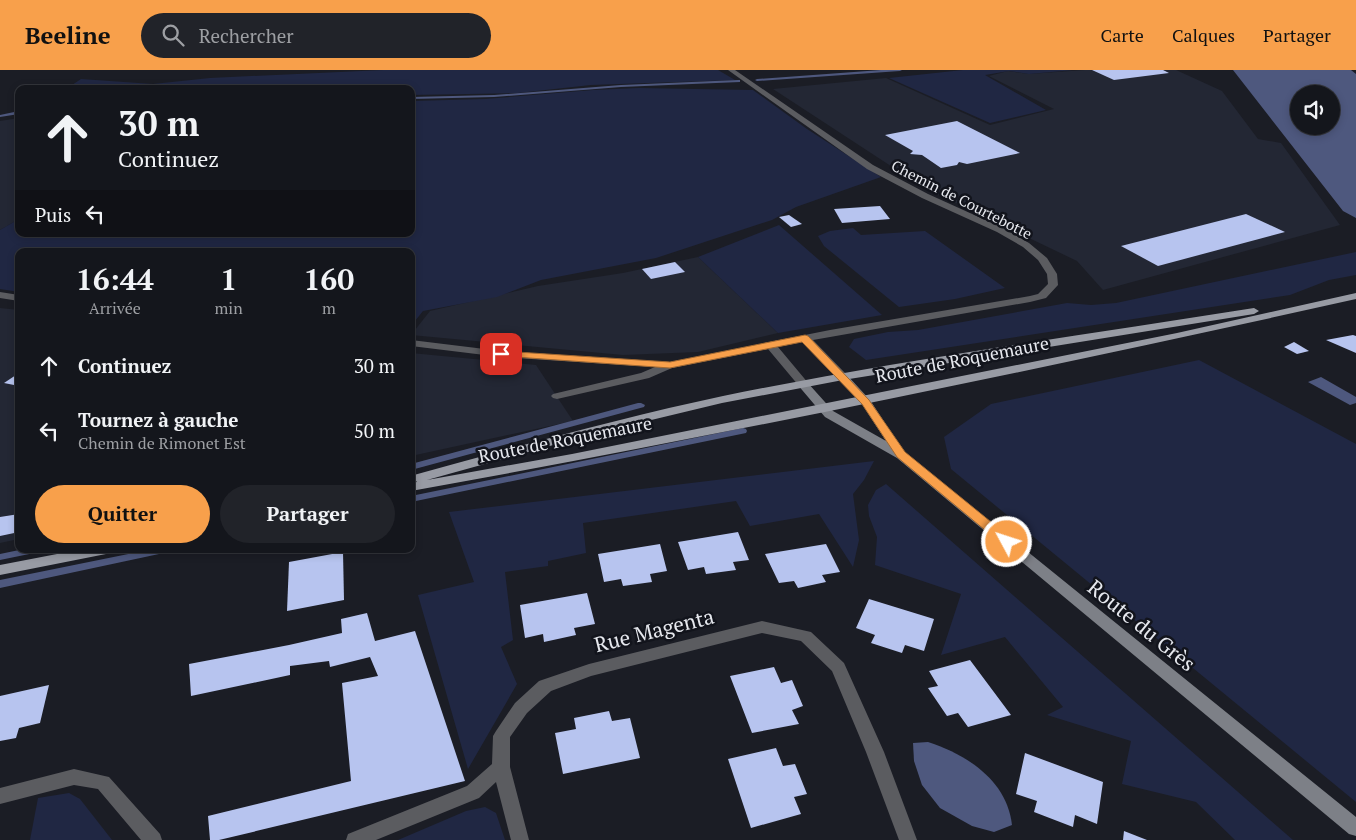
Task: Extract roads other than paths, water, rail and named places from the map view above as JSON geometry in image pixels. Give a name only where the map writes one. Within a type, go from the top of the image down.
[{"type":"main road","name":"Route de Roquemaure","points":[[415,479],[590,431],[722,400],[802,384],[1213,317],[1356,296]]},
{"type":"main road","name":"Route de Roquemaure","points":[[415,486],[572,458],[821,406],[1177,336],[1343,298]]},
{"type":"main road","points":[[0,570],[86,553]]},
{"type":"street","name":"Chemin de Courtebotte","points":[[731,70],[870,167],[925,196],[1000,230],[1026,245],[1042,258],[1052,274],[1053,285],[1042,296],[805,338]]},
{"type":"street","points":[[0,295],[15,297]]},
{"type":"street","points":[[557,396],[645,376],[670,365],[805,338],[862,398],[901,454]]},
{"type":"street","points":[[415,343],[501,354],[670,365]]},
{"type":"street","points":[[772,345],[802,384],[829,414],[901,454]]},
{"type":"street","name":"Route du Grès","points":[[901,454],[1356,828]]},
{"type":"street","name":"Rue Magenta","points":[[520,840],[500,767],[502,736],[521,708],[545,686],[590,670],[762,627],[806,636],[838,667],[878,761],[908,840]]},
{"type":"street","points":[[355,840],[473,792],[500,767]]},
{"type":"street","points":[[0,796],[74,777],[103,782],[153,840]]},
{"type":"waterway","points":[[757,80],[900,70]]},
{"type":"waterway","points":[[415,98],[494,96],[621,86],[738,81]]},
{"type":"waterway","points":[[0,116],[15,113]]},
{"type":"waterway","points":[[415,466],[641,405]]},
{"type":"waterway","points":[[415,498],[743,431]]},
{"type":"waterway","points":[[0,557],[20,553]]},
{"type":"waterway","points":[[0,584],[149,553]]}]
